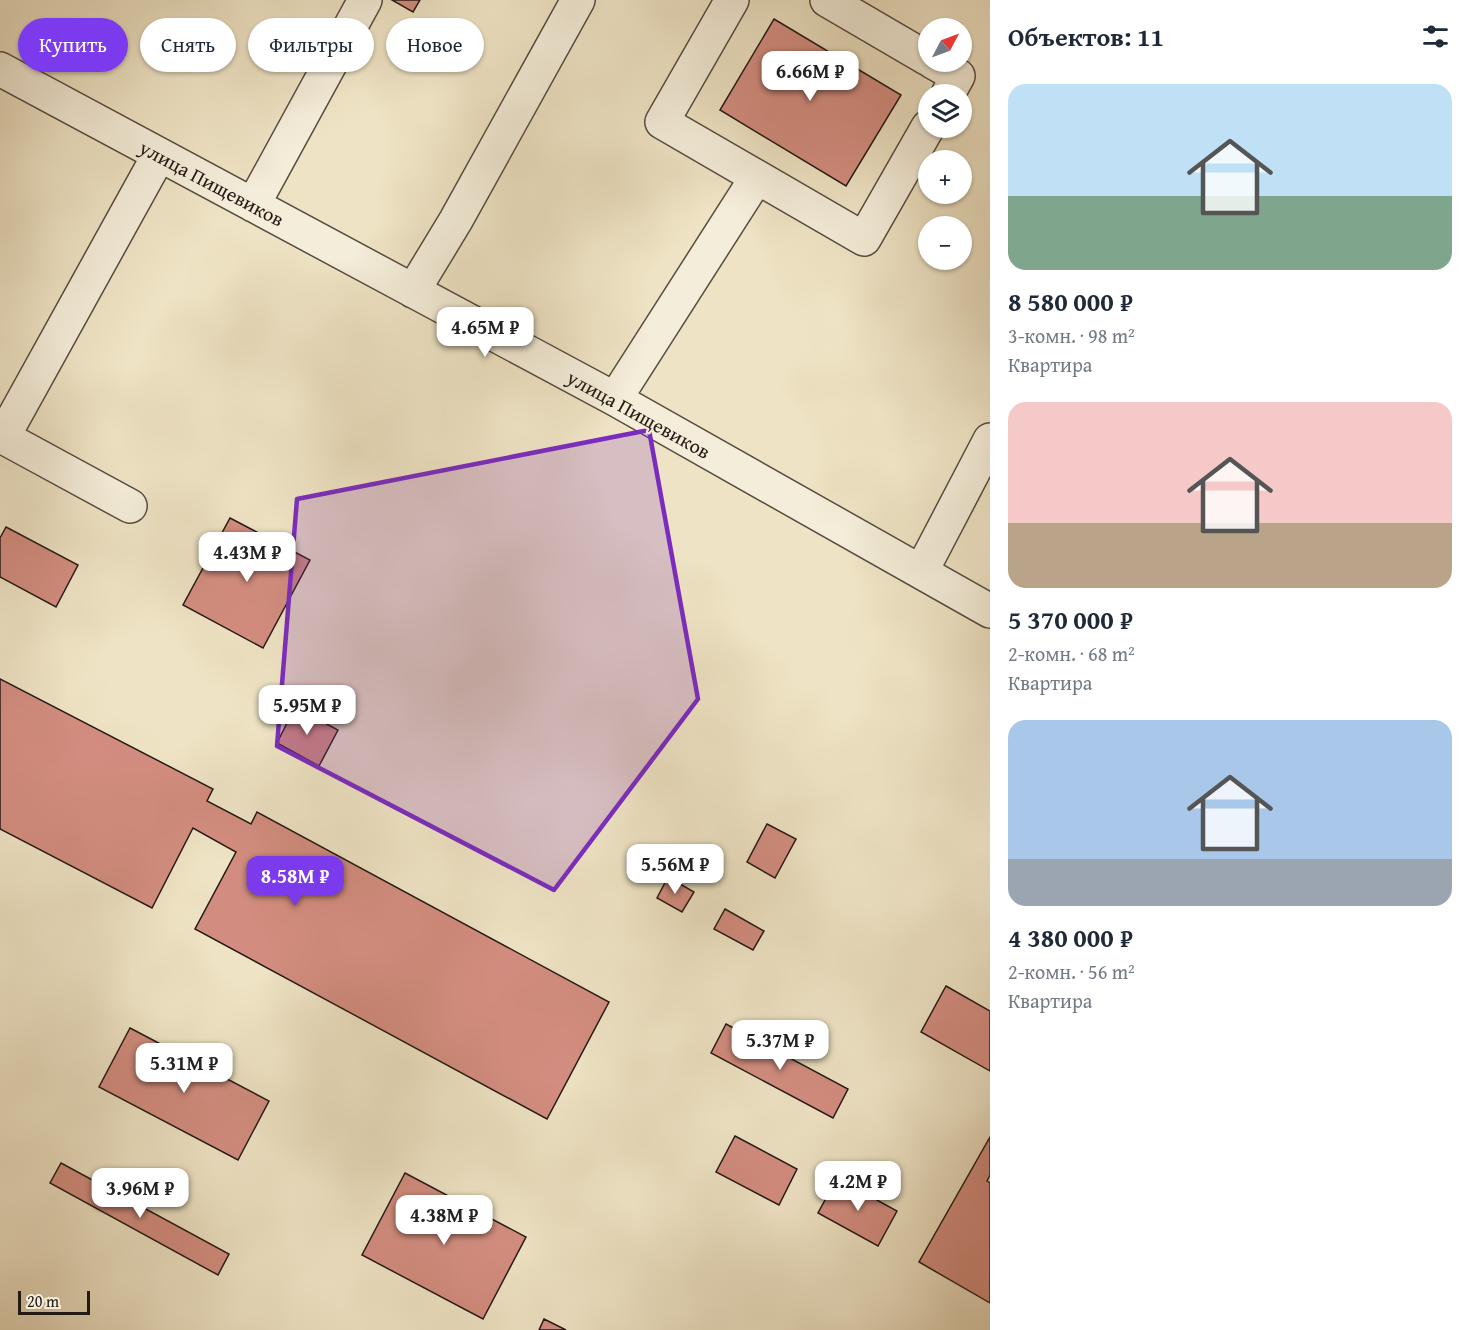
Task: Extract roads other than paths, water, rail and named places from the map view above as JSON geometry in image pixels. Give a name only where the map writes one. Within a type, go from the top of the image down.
[{"type":"street","points":[[253,205],[365,0]]},
{"type":"street","points":[[413,291],[456,220],[578,0]]},
{"type":"street","points":[[732,0],[662,122],[864,239],[922,138]]},
{"type":"street","points":[[827,0],[918,53]]},
{"type":"street","name":"улица Пищевиков","points":[[0,69],[615,399],[990,611]]},
{"type":"street","points":[[951,72],[958,76],[954,84]]},
{"type":"street","points":[[130,506],[3,437],[159,155]]},
{"type":"street","points":[[615,399],[757,177]]},
{"type":"street","points":[[921,572],[990,440]]}]
